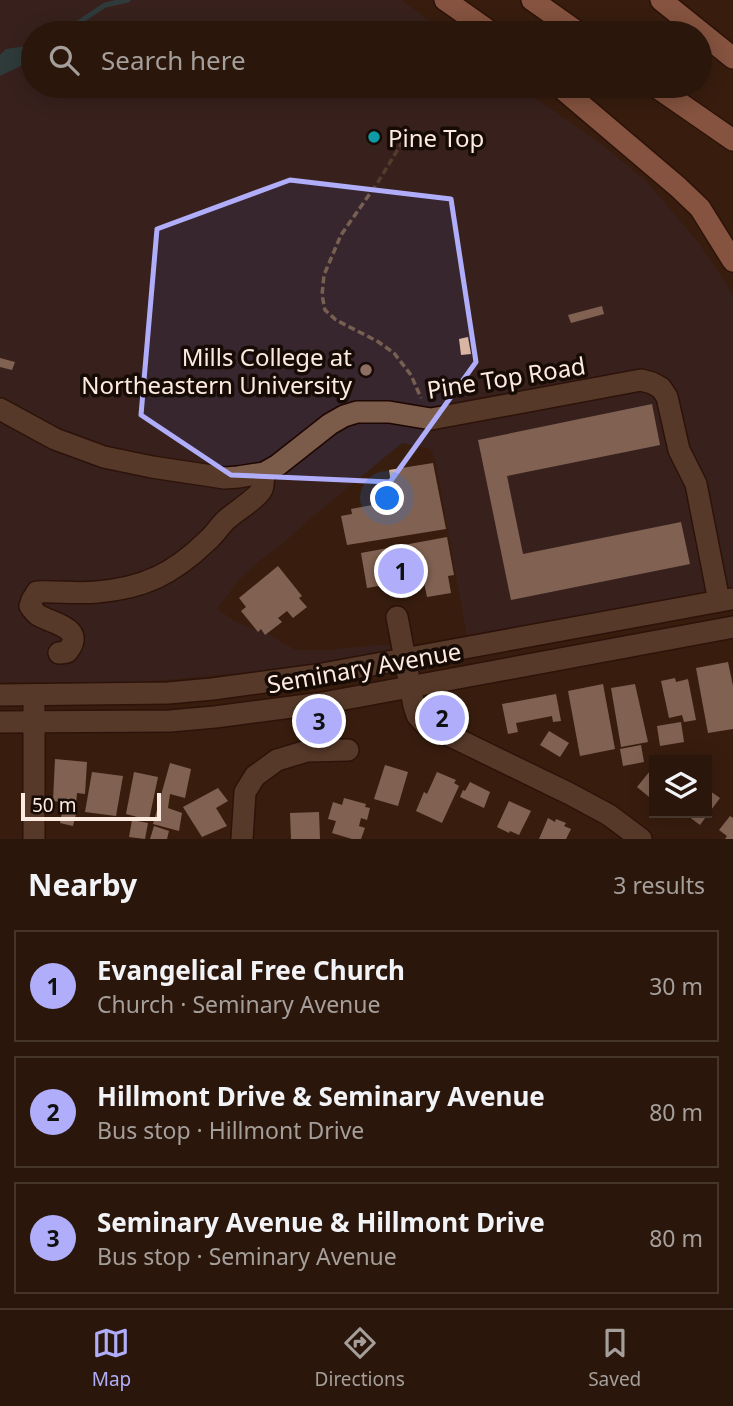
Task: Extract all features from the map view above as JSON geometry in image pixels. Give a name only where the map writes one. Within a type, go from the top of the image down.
[{"type":"highway","points":[[445,0],[476,21]]},
{"type":"highway","points":[[459,0],[481,21]]},
{"type":"highway","points":[[532,0],[562,21]]},
{"type":"highway","points":[[661,0],[687,21]]},
{"type":"highway","points":[[712,41],[733,58]]},
{"type":"highway","points":[[573,98],[700,208],[733,261]]},
{"type":"highway","points":[[672,98],[733,140]]},
{"type":"street","name":"Pine Top Road","points":[[0,409],[55,439],[104,457],[225,478],[264,473],[344,416],[373,411],[431,419],[449,417],[641,380],[661,388],[667,397],[679,450],[696,484],[726,600]]},
{"type":"street","points":[[59,653],[67,652],[73,645],[74,636],[69,630],[36,614],[30,606],[37,592],[96,592],[158,578],[175,569],[226,520],[252,500],[262,489],[264,473]]},
{"type":"street","name":"Seminary Avenue","points":[[0,695],[126,694],[212,689],[317,675],[726,600]]},
{"type":"street","points":[[397,617],[414,706],[424,723],[610,815],[641,839]]},
{"type":"street","name":"Seminary Avenue","points":[[0,722],[128,722],[215,717],[316,704],[733,627]]},
{"type":"street","points":[[34,695],[34,839]]},
{"type":"street","points":[[242,839],[245,792],[256,776],[277,760],[307,751],[348,750]]},
{"type":"path","points":[[402,141],[378,182],[341,235],[324,275],[322,295],[326,310],[336,320],[377,341],[394,354],[411,374],[431,419]]},
{"type":"highlighted area","points":[[290,180],[451,199],[476,362],[390,482],[231,475],[141,415],[157,229]]},
{"type":"shaded area","name":"Mills College at Northeastern University","points":[[0,0],[401,0],[430,21],[21,21],[21,98],[535,98],[601,144],[646,181],[698,242],[725,282],[733,298],[733,587],[467,636],[436,463],[431,449],[402,443],[260,560],[238,581],[217,609],[236,622],[257,631],[261,629],[265,635],[268,633],[296,650],[391,645],[389,650],[294,668],[141,682],[0,682]]},
{"type":"water","points":[[21,47],[21,66],[0,76],[0,55],[6,49]]},
{"type":"building","points":[[602,306],[604,314],[571,323],[568,315]]},
{"type":"building","points":[[468,337],[471,354],[461,355],[459,339]]},
{"type":"building","points":[[0,358],[15,362],[12,370],[0,367]]},
{"type":"building","points":[[652,404],[660,445],[507,476],[523,554],[681,522],[690,564],[511,600],[478,440]]},
{"type":"building","points":[[433,463],[446,529],[347,545],[341,516],[352,514],[351,509],[394,501],[389,470]]},
{"type":"building","points":[[447,537],[454,575],[448,576],[451,593],[427,597],[423,578],[367,588],[361,553]]},
{"type":"building","points":[[278,566],[302,596],[299,598],[307,607],[293,618],[287,611],[278,618],[282,622],[265,635],[261,629],[258,632],[241,611],[246,607],[239,598]]},
{"type":"building","points":[[728,662],[733,686],[733,729],[708,733],[696,668]]},
{"type":"building","points":[[675,678],[676,682],[688,679],[696,720],[684,722],[682,715],[669,718],[661,681]]},
{"type":"building","points":[[603,684],[615,749],[580,756],[568,691]]},
{"type":"building","points":[[635,684],[648,742],[621,747],[611,688]]},
{"type":"building","points":[[556,694],[561,721],[553,722],[552,716],[516,723],[518,732],[508,734],[502,704]]},
{"type":"building","points":[[681,722],[684,742],[660,746],[657,726]]},
{"type":"building","points":[[549,731],[569,743],[560,757],[540,745]]},
{"type":"building","points":[[641,745],[644,762],[623,766],[620,749]]},
{"type":"building","points":[[55,759],[87,762],[85,794],[77,793],[76,804],[53,801]]},
{"type":"building","points":[[170,763],[191,769],[185,798],[170,794],[168,808],[182,813],[179,831],[153,824]]},
{"type":"building","points":[[385,765],[408,772],[398,806],[374,799]]},
{"type":"building","points":[[92,772],[123,776],[116,816],[85,812]]},
{"type":"building","points":[[134,772],[158,777],[149,820],[126,814]]},
{"type":"building","points":[[437,772],[456,780],[454,783],[459,786],[442,823],[416,811]]},
{"type":"building","points":[[649,772],[649,797],[637,787]]},
{"type":"building","points":[[470,782],[490,792],[484,808],[460,797]]},
{"type":"building","points":[[218,788],[228,801],[216,808],[227,826],[202,837],[183,807]]},
{"type":"building","points":[[712,792],[720,798],[712,809]]},
{"type":"building","points":[[344,798],[366,804],[365,807],[370,808],[367,820],[361,818],[359,826],[365,828],[361,839],[332,833],[336,821],[328,819],[333,802],[342,805]]},
{"type":"building","points":[[509,801],[531,811],[519,835],[497,827]]},
{"type":"building","points":[[63,807],[77,810],[73,826],[60,823]]},
{"type":"building","points":[[319,812],[320,839],[291,839],[290,813]]},
{"type":"building","points":[[730,816],[733,818],[733,839],[725,839],[727,836],[719,830]]},
{"type":"building","points":[[548,818],[566,823],[564,826],[571,829],[566,839],[539,839]]},
{"type":"building","points":[[691,818],[705,818],[700,825]]},
{"type":"building","points":[[132,820],[148,823],[145,839],[129,837]]},
{"type":"building","points":[[154,826],[169,831],[167,839],[150,839]]},
{"type":"waterway","points":[[81,21],[105,5],[128,0]]},
{"type":"place","name":"Pine Top","points":[[374,137]]},
{"type":"place","name":"Mills College at Northeastern University","points":[[366,370]]},
{"type":"place","name":"Evangelical Free Church","points":[[401,571]]},
{"type":"place","name":"Hillmont Drive & Seminary Avenue","points":[[442,718]]},
{"type":"place","name":"Seminary Avenue & Hillmont Drive","points":[[319,721]]}]
